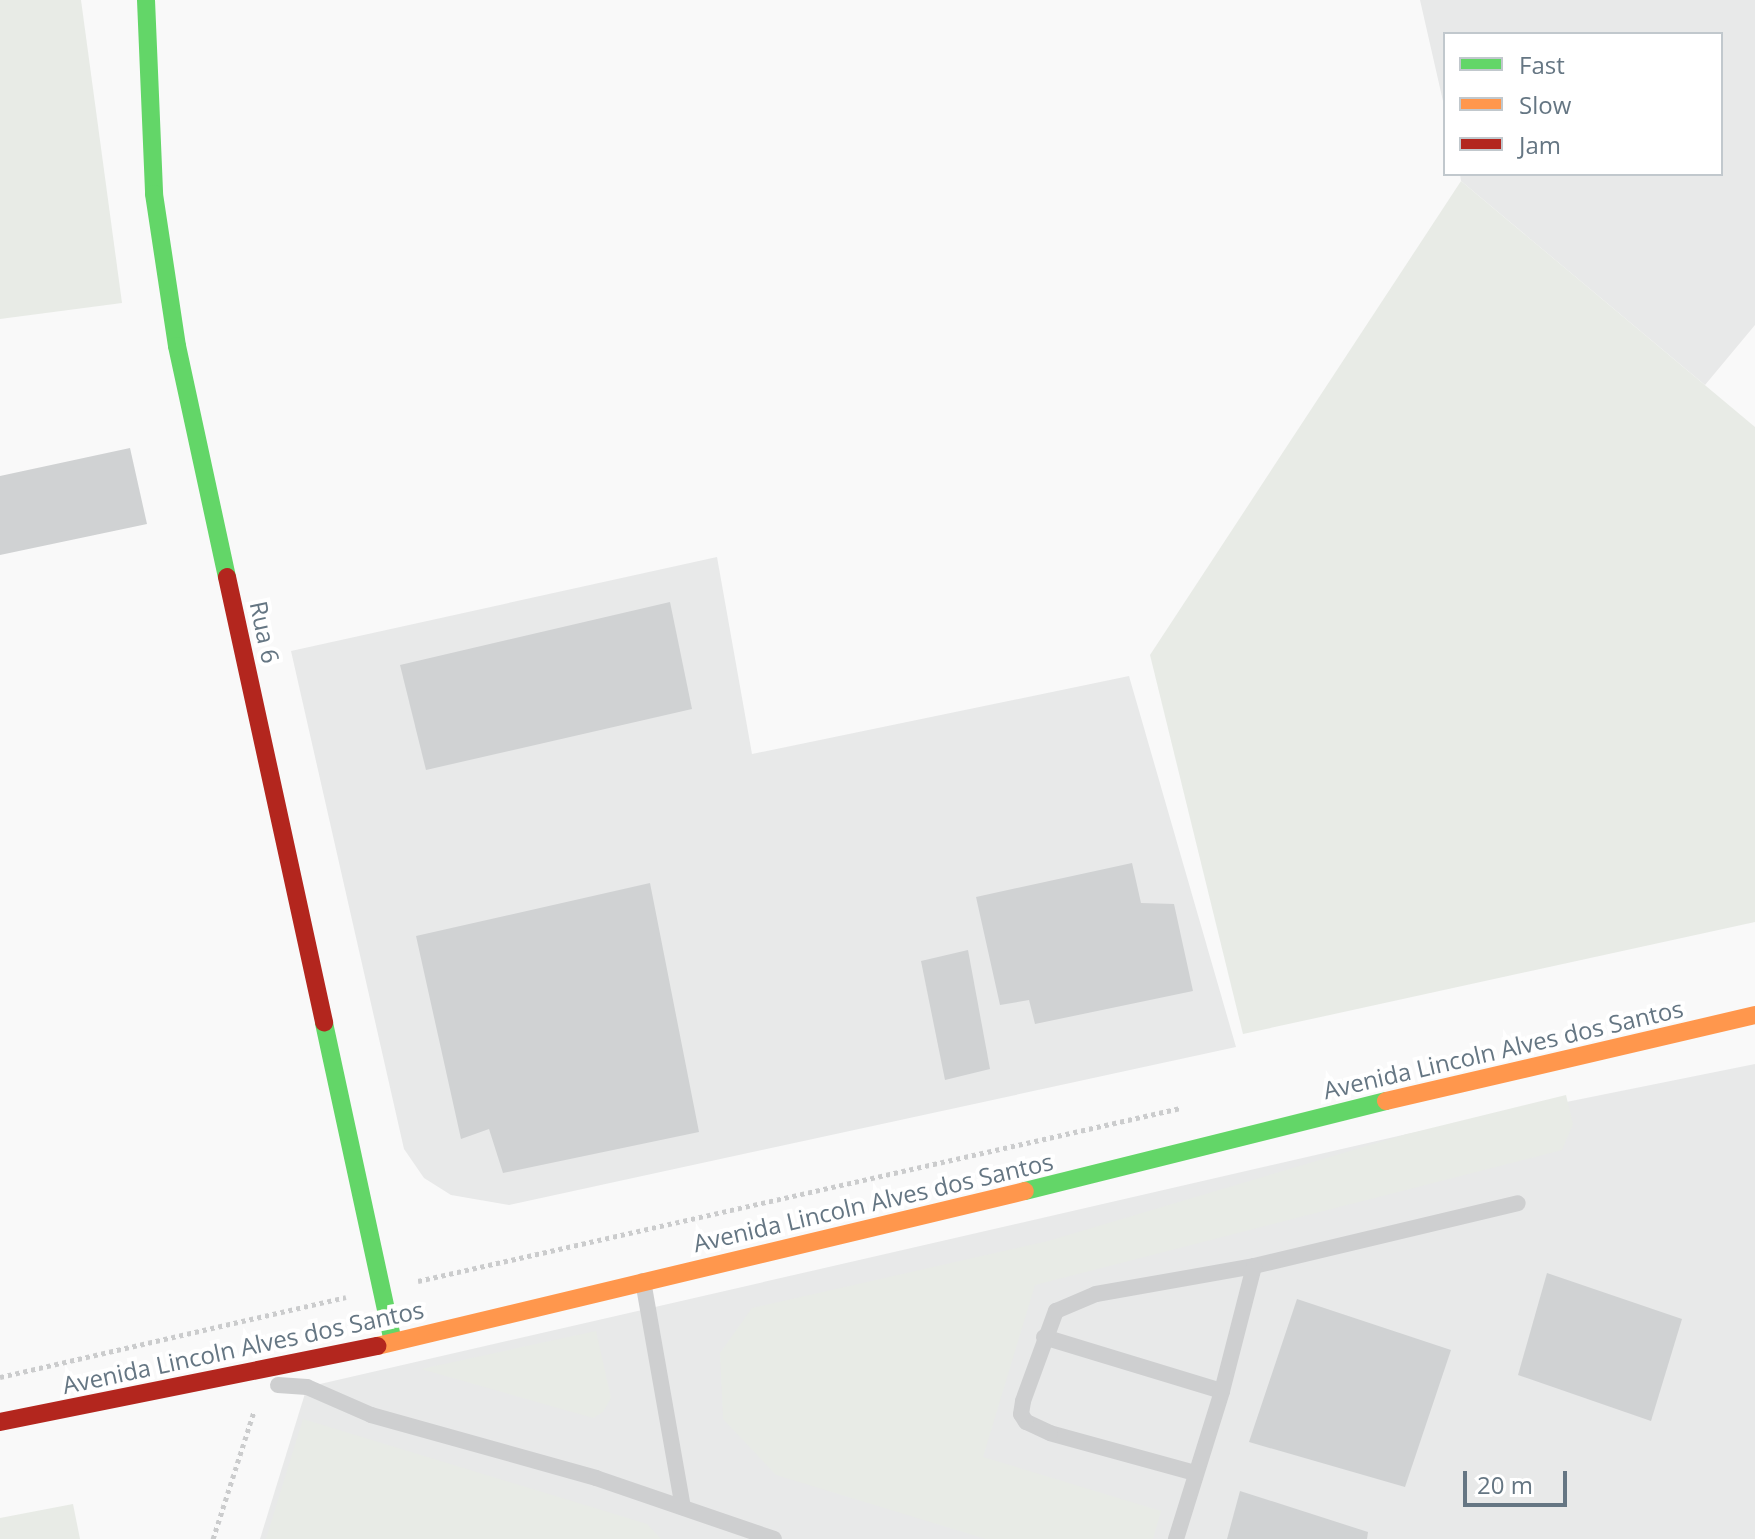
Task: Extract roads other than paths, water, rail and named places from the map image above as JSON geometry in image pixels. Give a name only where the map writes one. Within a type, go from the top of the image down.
[{"type":"street","name":"Rua 6","points":[[146,0],[154,194],[177,346],[393,1342]]},
{"type":"street","name":"Avenida Lincoln Alves dos Santos","points":[[0,1422],[393,1342],[888,1226],[1516,1068],[1755,1015]]},
{"type":"lane","points":[[1195,1473],[1050,1433],[1026,1422],[1020,1409],[1056,1311],[1078,1299],[1254,1266],[1518,1203]]},
{"type":"lane","points":[[1176,1539],[1222,1391],[1254,1266]]},
{"type":"lane","points":[[643,1281],[683,1508]]},
{"type":"lane","points":[[1044,1337],[1222,1391]]},
{"type":"lane","points":[[216,1379],[307,1387],[371,1415],[596,1478],[774,1539]]}]
